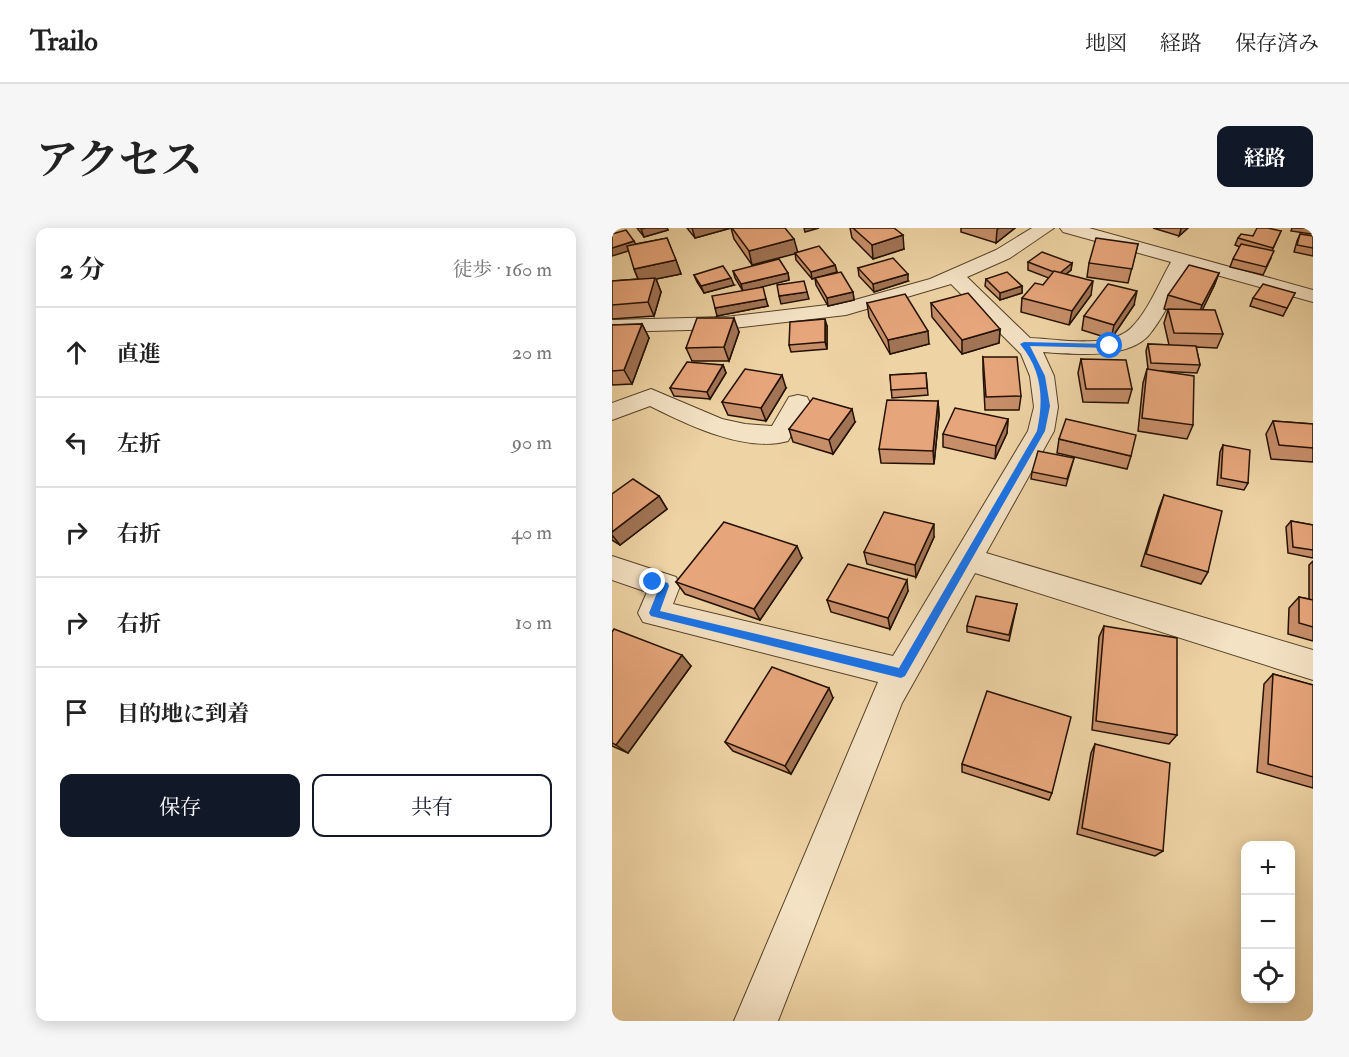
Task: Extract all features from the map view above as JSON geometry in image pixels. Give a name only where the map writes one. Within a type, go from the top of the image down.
[{"type":"street","points":[[612,326],[725,323],[846,309],[937,283],[1003,255],[1045,228]]},
{"type":"street","points":[[1070,228],[1313,296]]},
{"type":"street","points":[[1024,344],[1110,346],[1125,343],[1139,333],[1182,260]]},
{"type":"street","points":[[756,1021],[888,696],[1041,431],[1046,406],[1042,376],[1031,351],[954,276]]},
{"type":"street","points":[[612,412],[651,397],[704,422],[753,436],[779,435],[798,403]]},
{"type":"street","points":[[967,559],[1313,665]]},
{"type":"street","points":[[612,568],[665,586],[654,613],[901,673]]},
{"type":"building","points":[[732,228],[785,228],[794,239],[749,251]]},
{"type":"building","points":[[853,228],[894,228],[903,235],[872,245]]},
{"type":"building","points":[[1257,228],[1281,231],[1273,248],[1238,238],[1241,234],[1253,236]]},
{"type":"building","points":[[626,230],[634,241],[612,248],[612,234]]},
{"type":"building","points":[[1300,234],[1313,236],[1313,248],[1297,245]]},
{"type":"building","points":[[667,238],[676,260],[634,269],[627,246]]},
{"type":"building","points":[[1096,238],[1138,244],[1132,269],[1089,263]]},
{"type":"building","points":[[1241,244],[1274,251],[1266,267],[1233,259]]},
{"type":"building","points":[[819,246],[835,265],[811,272],[795,253]]},
{"type":"building","points":[[1042,252],[1072,263],[1060,273],[1028,262]]},
{"type":"building","points":[[893,258],[908,274],[873,284],[858,268]]},
{"type":"building","points":[[779,259],[788,273],[741,284],[733,271]]},
{"type":"building","points":[[1189,265],[1219,273],[1202,305],[1168,295]]},
{"type":"building","points":[[723,266],[731,278],[701,286],[694,275]]},
{"type":"building","points":[[1054,271],[1093,281],[1072,311],[1022,298],[1035,283],[1043,285]]},
{"type":"building","points":[[841,272],[853,292],[827,298],[815,278]]},
{"type":"building","points":[[1007,272],[1022,286],[1000,293],[986,279]]},
{"type":"building","points":[[655,278],[648,302],[612,305],[612,281]]},
{"type":"building","points":[[804,281],[807,292],[779,296],[777,285]]},
{"type":"building","points":[[1108,284],[1137,291],[1114,325],[1084,316]]},
{"type":"building","points":[[1263,284],[1295,293],[1287,308],[1253,298]]},
{"type":"building","points":[[763,287],[766,299],[715,308],[712,296]]},
{"type":"building","points":[[968,293],[1000,329],[962,340],[931,303]]},
{"type":"building","points":[[905,294],[928,331],[888,340],[867,303]]},
{"type":"building","points":[[1168,309],[1215,310],[1223,334],[1174,333]]},
{"type":"building","points":[[697,318],[734,318],[724,347],[686,348]]},
{"type":"building","points":[[825,319],[825,342],[789,345],[790,322]]},
{"type":"building","points":[[642,324],[624,370],[612,371],[612,325]]},
{"type":"building","points":[[1148,344],[1196,346],[1200,365],[1151,363]]},
{"type":"building","points":[[983,357],[1017,357],[1021,396],[986,397]]},
{"type":"building","points":[[1081,359],[1126,360],[1132,389],[1086,389]]},
{"type":"building","points":[[687,362],[723,365],[707,392],[670,388]]},
{"type":"building","points":[[745,369],[782,375],[761,408],[722,402]]},
{"type":"building","points":[[1147,369],[1194,376],[1193,425],[1142,418]]},
{"type":"building","points":[[926,373],[927,388],[891,390],[890,375]]},
{"type":"building","points":[[813,398],[852,409],[829,440],[789,429]]},
{"type":"building","points":[[887,400],[938,401],[933,451],[879,449]]},
{"type":"building","points":[[955,408],[1008,419],[996,446],[943,434]]},
{"type":"building","points":[[1066,419],[1136,435],[1131,456],[1059,439]]},
{"type":"building","points":[[1273,421],[1313,424],[1313,448],[1279,445]]},
{"type":"building","points":[[1223,445],[1250,450],[1248,483],[1221,478]]},
{"type":"building","points":[[1038,451],[1074,458],[1067,479],[1032,472]]},
{"type":"building","points":[[633,479],[659,496],[612,532],[612,494]]},
{"type":"building","points":[[1164,495],[1222,511],[1208,572],[1146,554]]},
{"type":"building","points":[[884,512],[934,524],[915,565],[864,552]]},
{"type":"building","points":[[1291,521],[1313,525],[1313,550],[1293,547]]},
{"type":"building","points":[[724,522],[797,546],[754,609],[676,582]]},
{"type":"building","points":[[848,564],[907,580],[888,618],[827,600]]},
{"type":"building","points":[[976,596],[1017,604],[1009,635],[967,626]]},
{"type":"building","points":[[1299,597],[1313,600],[1313,627],[1299,623]]},
{"type":"building","points":[[1104,626],[1177,638],[1177,735],[1096,721]]},
{"type":"building","points":[[614,629],[682,655],[616,745],[612,743],[612,632]]},
{"type":"building","points":[[772,667],[829,688],[785,766],[725,742]]},
{"type":"building","points":[[1273,674],[1313,685],[1313,777],[1268,764]]},
{"type":"building","points":[[987,691],[1071,717],[1052,793],[962,764]]},
{"type":"building","points":[[1095,744],[1170,763],[1163,851],[1082,828]]},
{"type":"route","points":[[653,582],[665,586],[654,613],[901,673],[1041,431],[1046,406],[1042,376],[1031,351],[1024,344],[1110,346]]}]
